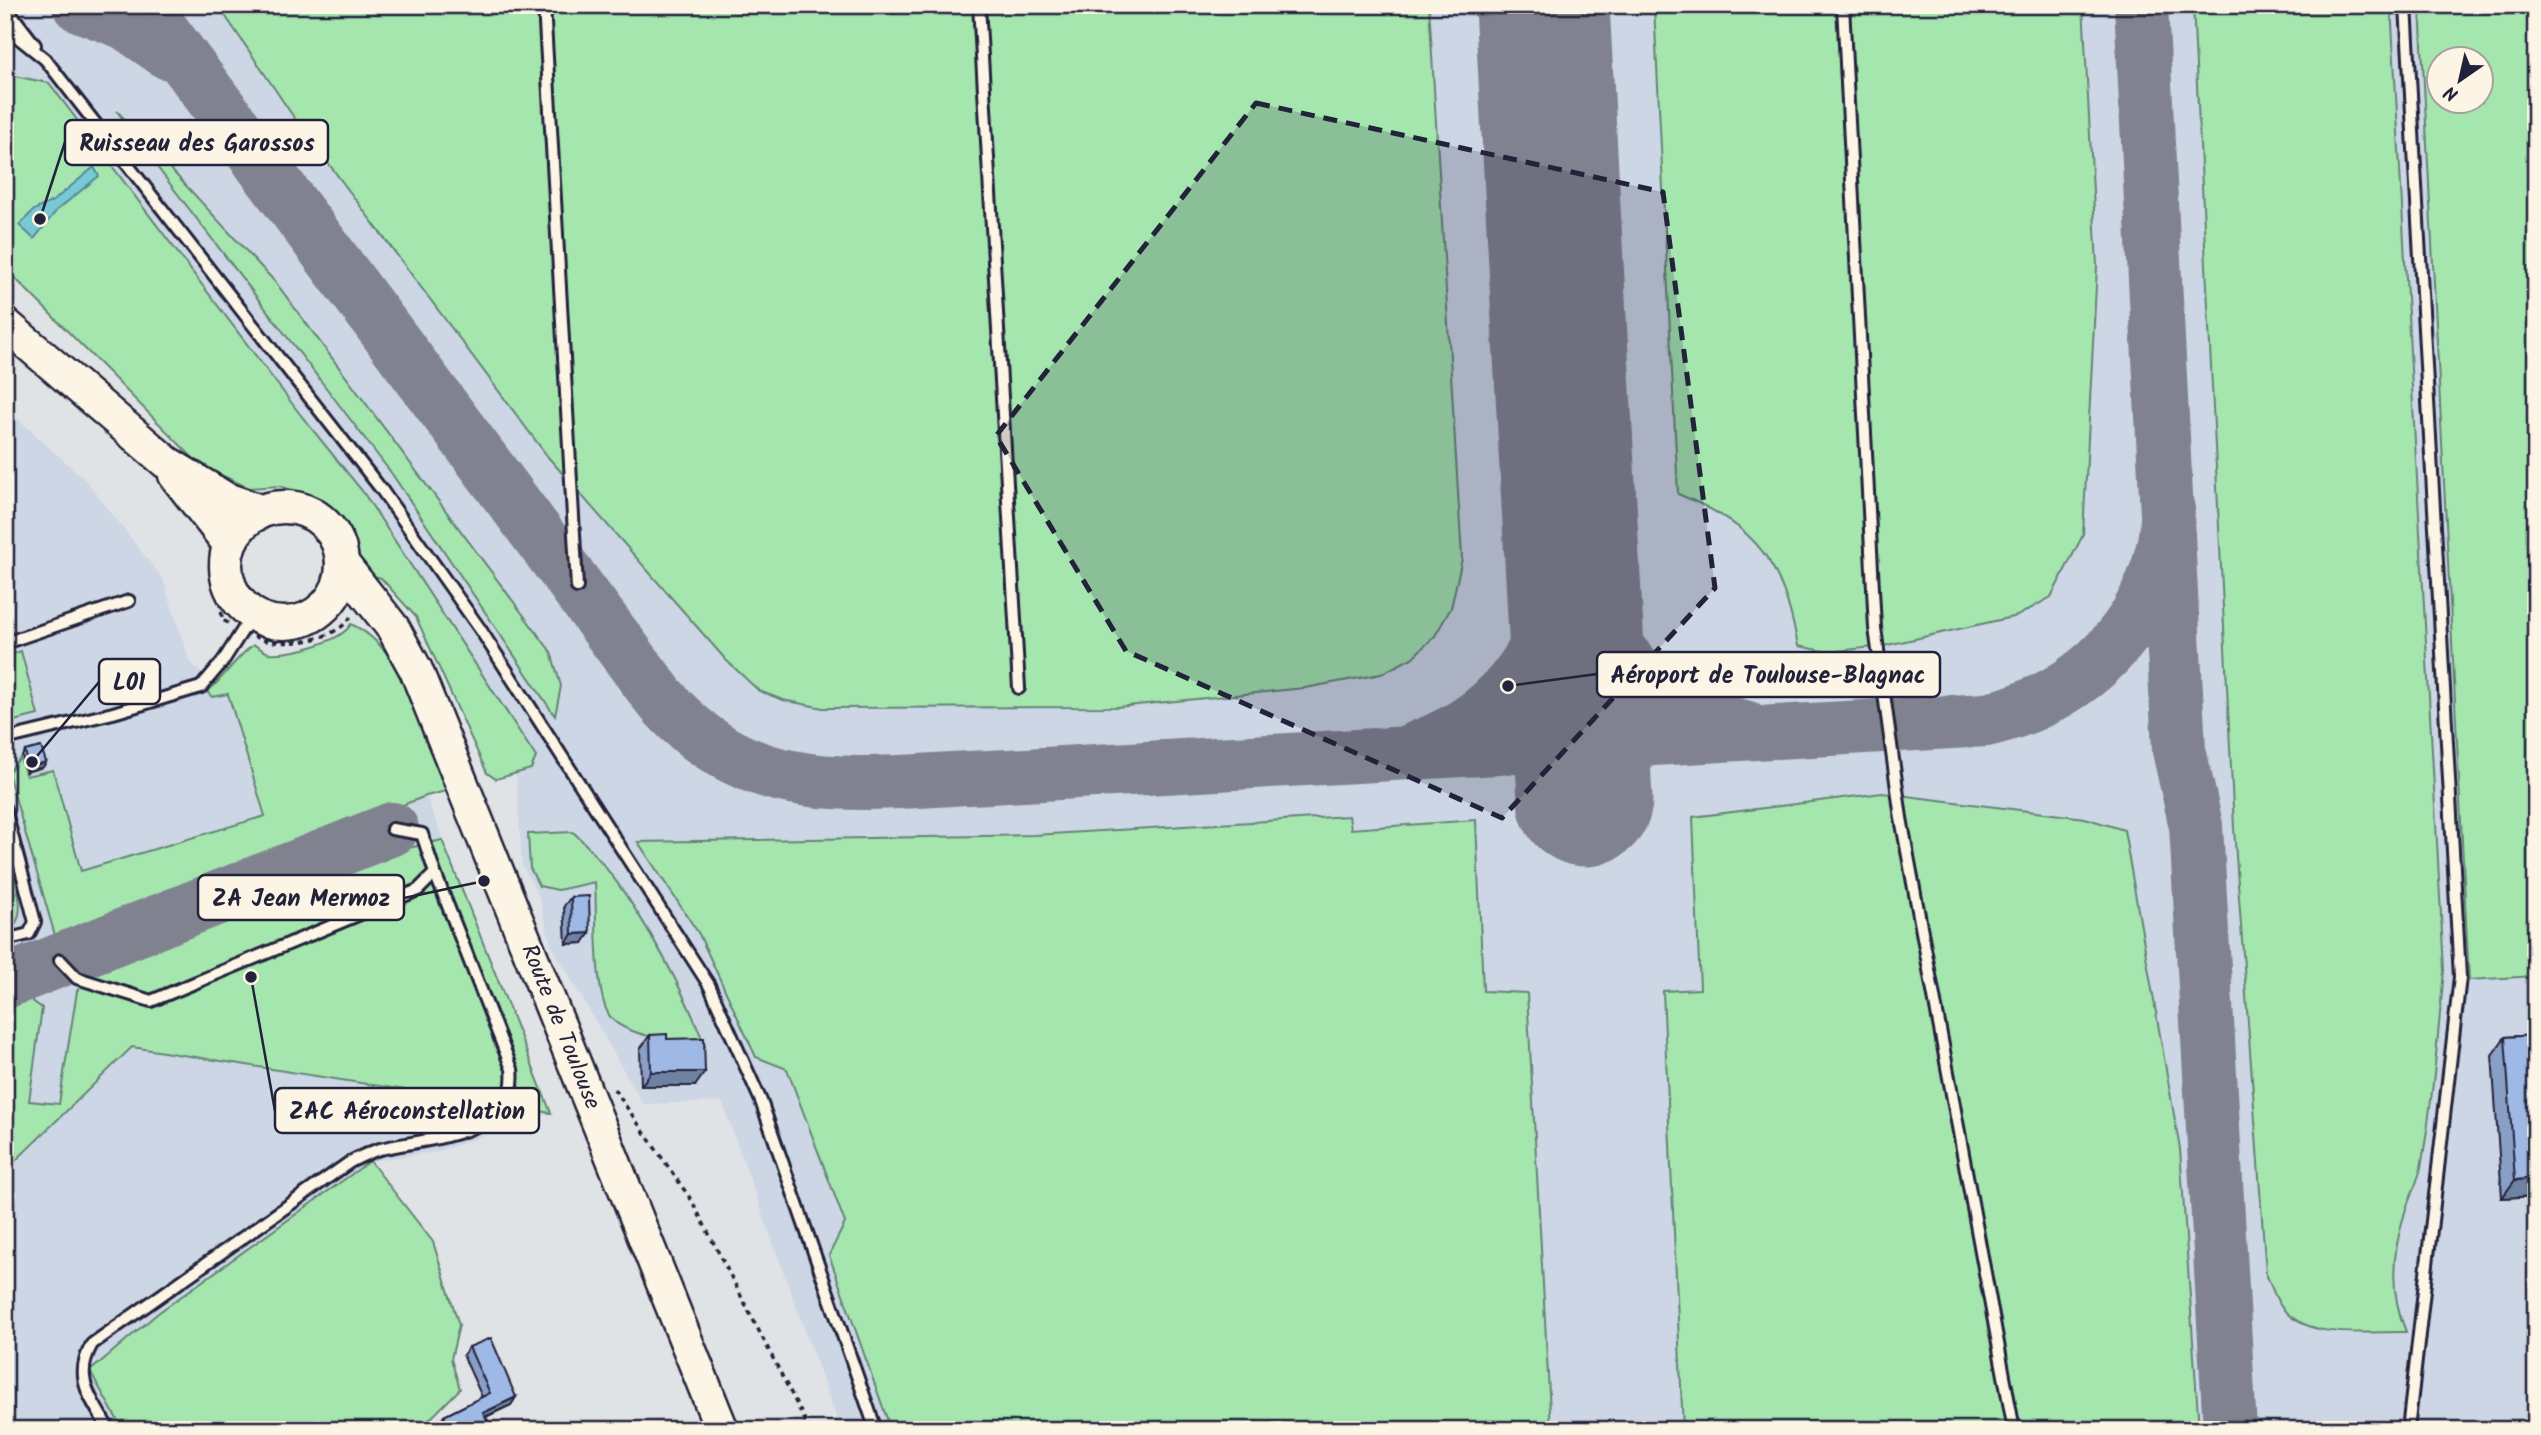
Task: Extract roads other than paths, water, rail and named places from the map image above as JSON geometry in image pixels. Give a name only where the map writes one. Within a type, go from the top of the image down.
[{"type":"main road","points":[[5,324],[166,462],[226,499],[260,511]]},
{"type":"main road","points":[[166,462],[221,550],[231,591],[248,622],[287,623],[304,620],[320,611],[337,590],[342,564],[332,533],[322,520],[292,507],[260,511],[247,519],[221,550]]},
{"type":"main road","name":"Route de Toulouse","points":[[342,564],[393,628],[408,652],[722,1430]]},
{"type":"main road","points":[[320,611],[353,610],[393,628]]},
{"type":"lane","points":[[544,5],[577,587]]},
{"type":"lane","points":[[979,5],[1019,688]]},
{"type":"lane","points":[[1843,5],[1875,628],[1901,818],[2014,1430]]},
{"type":"lane","points":[[2406,5],[2460,977],[2408,1430]]},
{"type":"lane","points":[[5,6],[381,489],[480,629],[709,985],[761,1101],[876,1430]]},
{"type":"lane","points":[[5,27],[46,59]]},
{"type":"lane","points":[[5,643],[129,601]]},
{"type":"lane","points":[[5,739],[113,713],[201,687],[223,662],[248,622]]},
{"type":"lane","points":[[5,809],[35,922],[29,934],[5,940]]},
{"type":"lane","points":[[109,1430],[87,1392],[82,1376],[83,1359],[92,1344],[350,1162],[376,1150],[462,1132],[497,1114],[508,1103],[514,1088],[512,1069],[422,834],[392,829]]},
{"type":"lane","points":[[60,960],[77,978],[151,1001],[418,890],[435,873]]},
{"type":"water","points":[[94,167],[99,176],[57,210],[34,239],[19,225],[34,210],[53,201]]},
{"type":"place","name":"Ruisseau des Garossos","points":[[40,219]]},
{"type":"place","name":"Aéroport de Toulouse-Blagnac","points":[[1508,686]]},
{"type":"place","name":"L01","points":[[32,762]]},
{"type":"place","name":"ZA Jean Mermoz","points":[[484,881]]},
{"type":"place","name":"ZAC Aéroconstellation","points":[[251,977]]}]
